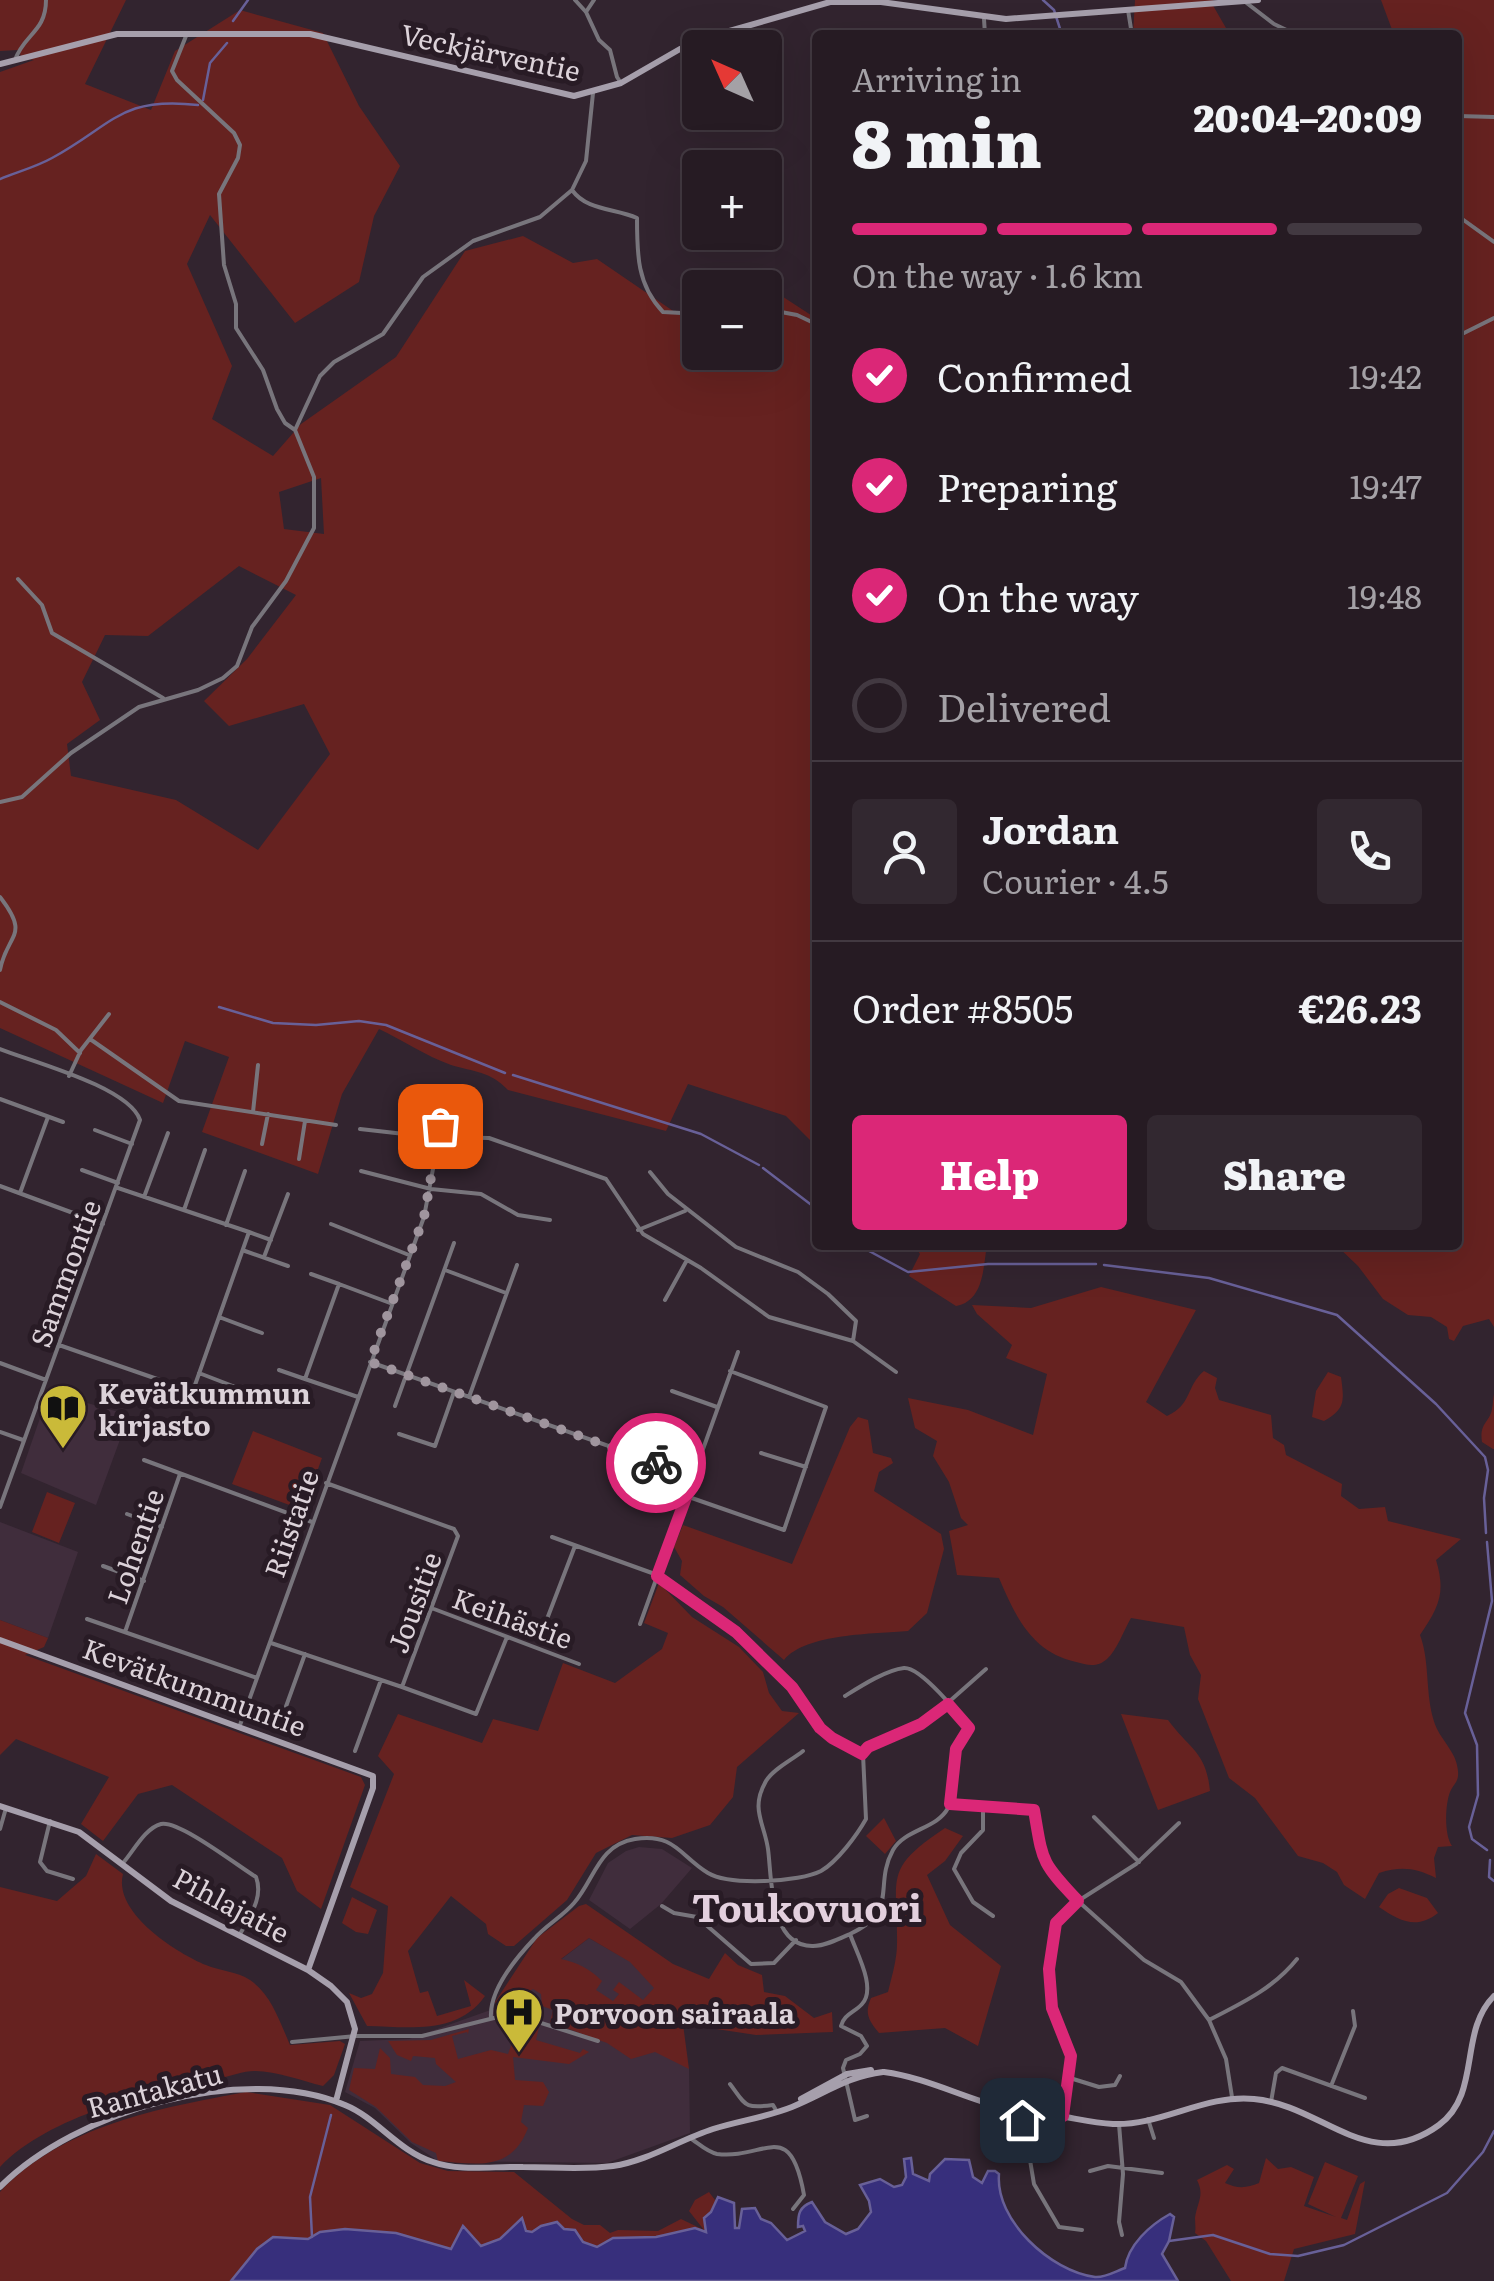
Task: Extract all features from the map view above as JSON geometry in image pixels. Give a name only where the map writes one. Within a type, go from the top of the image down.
[{"type":"street","points":[[15,60],[18,50],[44,20],[46,0]]},
{"type":"street","points":[[575,0],[586,12],[599,40],[610,50],[621,83]]},
{"type":"street","points":[[586,12],[594,0]]},
{"type":"street","name":"Veckjärventie","points":[[0,64],[116,34],[310,34],[574,96],[593,94],[621,83],[680,48],[830,2],[925,7],[984,18],[1258,0]]},
{"type":"street","points":[[1244,1],[1286,30]]},
{"type":"street","points":[[1128,10],[1131,30]]},
{"type":"street","points":[[984,18],[985,30]]},
{"type":"street","points":[[0,802],[22,796],[72,752],[140,707],[198,690],[223,678],[236,666],[252,628],[312,538],[314,477],[295,430],[277,410],[263,370],[236,328],[236,304],[224,265],[219,194],[240,146],[234,133],[172,71],[187,34]]},
{"type":"street","points":[[295,430],[320,376],[334,362],[383,334],[424,277],[473,241],[540,216],[572,190],[586,161],[593,94]]},
{"type":"street","points":[[1462,116],[1494,117]]},
{"type":"street","points":[[572,190],[590,205],[620,210],[637,218],[640,272],[649,298],[663,312],[682,313]]},
{"type":"street","points":[[1462,219],[1494,242]]},
{"type":"street","points":[[782,312],[812,322]]},
{"type":"street","points":[[1462,334],[1494,318]]},
{"type":"street","points":[[18,580],[42,604],[52,634],[163,698]]},
{"type":"street","points":[[0,898],[17,928],[0,970]]},
{"type":"street","points":[[0,1002],[44,1023],[80,1053]]},
{"type":"street","points":[[0,1049],[69,1076],[108,1014]]},
{"type":"street","points":[[90,1039],[179,1101],[336,1126]]},
{"type":"street","points":[[253,1112],[258,1065]]},
{"type":"street","name":"Sammontie","points":[[0,1508],[140,1120],[136,1110],[112,1092],[69,1076]]},
{"type":"street","points":[[0,1099],[63,1122]]},
{"type":"street","name":"Riistatie","points":[[240,1725],[431,1189],[445,1104]]},
{"type":"street","points":[[262,1144],[268,1114]]},
{"type":"street","points":[[20,1193],[48,1117]]},
{"type":"street","points":[[299,1159],[306,1120]]},
{"type":"street","points":[[360,1129],[490,1138],[606,1179],[638,1230],[770,1318],[853,1342],[896,1372]]},
{"type":"street","points":[[95,1130],[132,1144]]},
{"type":"street","points":[[144,1197],[168,1134]]},
{"type":"street","points":[[184,1210],[205,1150]]},
{"type":"street","points":[[82,1170],[144,1197],[271,1240]]},
{"type":"street","points":[[226,1224],[245,1171]]},
{"type":"street","points":[[361,1171],[431,1189],[481,1194],[518,1214],[550,1220]]},
{"type":"street","points":[[650,1172],[686,1210],[744,1252],[809,1278],[856,1321],[853,1342]]},
{"type":"street","points":[[0,1186],[103,1224]]},
{"type":"street","points":[[264,1257],[288,1194]]},
{"type":"street","points":[[638,1230],[686,1210]]},
{"type":"street","points":[[331,1224],[409,1255]]},
{"type":"street","points":[[59,1345],[186,1389],[195,1384],[249,1232]]},
{"type":"street","points":[[395,1406],[454,1243]]},
{"type":"street","points":[[243,1250],[288,1266]]},
{"type":"street","points":[[664,1300],[687,1260]]},
{"type":"street","points":[[470,1397],[516,1265]]},
{"type":"street","points":[[445,1270],[506,1293]]},
{"type":"street","points":[[311,1274],[392,1304]]},
{"type":"street","points":[[305,1379],[338,1284]]},
{"type":"street","points":[[218,1317],[262,1333]]},
{"type":"street","points":[[640,1624],[738,1352]]},
{"type":"street","points":[[370,1362],[694,1476]]},
{"type":"street","points":[[0,1363],[46,1380]]},
{"type":"street","points":[[279,1370],[358,1397]]},
{"type":"street","points":[[686,1496],[784,1530],[826,1407],[730,1372]]},
{"type":"street","points":[[198,1374],[238,1388]]},
{"type":"street","points":[[672,1391],[718,1407]]},
{"type":"street","points":[[399,1434],[435,1446],[454,1392]]},
{"type":"street","points":[[0,1432],[24,1440]]},
{"type":"street","points":[[762,1453],[806,1467]]},
{"type":"street","name":"Lohentie","points":[[144,1460],[312,1522]]},
{"type":"street","name":"Lohentie","points":[[125,1632],[180,1474]]},
{"type":"street","name":"Jousitie","points":[[270,1642],[402,1687],[458,1536],[457,1531],[326,1483]]},
{"type":"street","points":[[126,1514],[162,1527]]},
{"type":"street","points":[[552,1537],[657,1576],[736,1632],[792,1687],[820,1728],[862,1754]]},
{"type":"street","points":[[547,1619],[576,1546]]},
{"type":"street","points":[[103,1566],[144,1580]]},
{"type":"street","name":"Keihästie","points":[[432,1609],[579,1664]]},
{"type":"street","name":"Lohentie","points":[[86,1619],[258,1678]]},
{"type":"street","points":[[402,1687],[476,1714],[507,1637]]},
{"type":"street","name":"Kevätkummuntie","points":[[0,1640],[373,1776],[373,1788],[308,1970]]},
{"type":"street","points":[[280,1723],[304,1654]]},
{"type":"street","points":[[803,1751],[767,1780],[757,1810],[768,1845],[776,1919],[796,1940],[806,1946],[817,1946],[869,1924],[881,1910],[888,1864],[896,1846],[942,1816],[950,1804],[956,1749],[969,1728],[918,1671],[905,1668],[845,1696]]},
{"type":"street","points":[[491,2018],[492,1998],[533,1939],[577,1900],[600,1859],[620,1844],[663,1840],[682,1850],[708,1873],[734,1882],[818,1873],[862,1826],[867,1812],[862,1754],[868,1747],[921,1724],[986,1669]]},
{"type":"street","points":[[355,1751],[382,1680]]},
{"type":"street","points":[[950,1804],[1034,1810],[1041,1856],[1047,1868],[1144,1960],[1181,1982],[1208,2020],[1226,2058],[1232,2099]]},
{"type":"street","points":[[0,1830],[3,1807]]},
{"type":"street","name":"Pihlajatie","points":[[3,1807],[79,1832],[171,1901],[308,1970],[347,2002],[356,2036]]},
{"type":"street","points":[[983,1807],[983,1830],[962,1853],[954,1869],[973,1902],[993,1916]]},
{"type":"street","points":[[1094,1817],[1139,1862]]},
{"type":"street","points":[[50,1821],[40,1862],[48,1871],[72,1879]]},
{"type":"street","points":[[1063,2116],[1071,2056],[1048,1989],[1056,1923],[1078,1901],[1139,1862],[1179,1823]]},
{"type":"street","points":[[123,1863],[146,1834],[160,1824],[174,1825],[190,1834],[256,1877],[260,1888],[257,1901],[240,1936]]},
{"type":"street","points":[[662,1906],[674,1913],[697,1916],[750,1964],[774,1963],[796,1940]]},
{"type":"street","points":[[850,1934],[868,1988],[864,2002],[841,2022],[842,2029],[867,2042],[866,2048],[844,2062],[855,2120],[867,2116]]},
{"type":"street","points":[[1208,2020],[1271,1985],[1297,1959]]},
{"type":"street","points":[[356,2036],[336,2101],[364,2115],[414,2154],[448,2166],[616,2166],[690,2138],[780,2111],[848,2076],[883,2072],[1022,2112],[1120,2124],[1232,2099],[1271,2102],[1373,2144],[1396,2145],[1422,2135],[1446,2118],[1458,2103],[1475,2027],[1494,1996]]},
{"type":"street","points":[[1331,2086],[1355,2026],[1353,2010]]},
{"type":"street","points":[[292,2042],[356,2036],[422,2036],[491,2018],[519,2016],[598,2041]]},
{"type":"street","points":[[848,2076],[856,2056]]},
{"type":"street","points":[[1271,2102],[1278,2069],[1365,2098]]},
{"type":"street","points":[[1070,2078],[1107,2087],[1116,2085],[1120,2076]]},
{"type":"street","points":[[730,2084],[738,2100],[751,2107],[773,2105],[780,2111]]},
{"type":"street","name":"Rantakatu","points":[[0,2187],[22,2166],[66,2139],[182,2098],[244,2088],[336,2101]]},
{"type":"street","points":[[1022,2112],[1035,2186],[1059,2227],[1082,2230]]},
{"type":"street","points":[[1148,2120],[1154,2138]]},
{"type":"street","points":[[1120,2124],[1122,2234]]},
{"type":"street","points":[[690,2138],[716,2154],[771,2146],[787,2151],[804,2195],[793,2209]]},
{"type":"street","points":[[1090,2171],[1122,2167],[1162,2173]]},
{"type":"shaded area","points":[[0,0],[126,0],[85,84],[151,110],[175,51],[240,10],[323,33],[359,106],[400,166],[374,216],[359,282],[295,323],[210,215],[187,264],[232,366],[212,419],[273,456],[301,424],[396,357],[465,251],[523,236],[573,263],[597,259],[682,314],[682,370],[782,370],[782,296],[812,316],[812,1142],[786,1116],[688,1084],[666,1131],[508,1090],[488,1076],[451,1065],[379,1029],[342,1094],[318,1174],[202,1132],[229,1057],[185,1041],[163,1103],[0,1028],[0,72],[34,60],[22,58],[18,50],[0,51]],"holes":[[[321,478],[324,534],[284,529],[279,492]],[[239,566],[296,595],[247,659],[204,701],[229,726],[304,704],[330,754],[258,850],[176,800],[71,776],[67,744],[100,720],[82,682],[105,635],[148,636]]]},
{"type":"shaded area","points":[[1135,0],[1214,0],[1211,2],[1227,30],[1133,30]]},
{"type":"shaded area","points":[[1381,0],[1494,0],[1494,1327],[1489,1319],[1463,1326],[1454,1341],[1449,1339],[1447,1327],[1431,1317],[1408,1315],[1383,1299],[1341,1250],[1462,1250],[1462,30],[1392,30]]},
{"type":"shaded area","points":[[917,1250],[986,1250],[980,1282],[972,1298],[956,1306],[909,1276],[920,1254]]},
{"type":"shaded area","points":[[1101,1287],[1196,1310],[1146,1402],[1167,1416],[1175,1412],[1204,1371],[1217,1378],[1219,1400],[1271,1415],[1273,1438],[1284,1445],[1286,1455],[1342,1484],[1341,1496],[1359,1509],[1385,1507],[1388,1521],[1461,1539],[1436,1560],[1439,1599],[1420,1635],[1433,1718],[1458,1771],[1446,1812],[1452,1846],[1438,1847],[1434,1858],[1436,1878],[1408,1869],[1379,1873],[1365,1899],[1344,1885],[1337,1872],[1323,1863],[1298,1856],[1255,1798],[1229,1778],[1198,1699],[1201,1675],[1190,1655],[1184,1627],[1131,1618],[1107,1659],[1096,1665],[1084,1664],[1061,1657],[1037,1642],[1019,1620],[999,1578],[957,1575],[949,1531],[968,1525],[961,1518],[949,1482],[933,1456],[937,1441],[915,1428],[908,1398],[968,1410],[1033,1435],[1047,1374],[1006,1358],[1012,1345],[972,1305],[1031,1308]]},
{"type":"shaded area","points":[[1328,1372],[1341,1377],[1343,1398],[1340,1408],[1324,1421],[1312,1417],[1316,1391]]},
{"type":"shaded area","points":[[49,1392],[129,1415],[96,1505],[21,1473]]},
{"type":"shaded area","points":[[1494,1394],[1493,1449],[1482,1442],[1481,1436]]},
{"type":"shaded area","points":[[858,1417],[868,1420],[873,1453],[891,1458],[893,1463],[879,1472],[874,1491],[941,1534],[944,1549],[927,1613],[908,1631],[824,1640],[794,1651],[784,1660],[680,1575],[682,1561],[674,1547],[683,1525],[792,1564],[850,1427]]},
{"type":"shaded area","points":[[253,1431],[322,1458],[303,1510],[232,1484]]},
{"type":"shaded area","points":[[47,1492],[75,1503],[59,1543],[32,1532]]},
{"type":"shaded area","points":[[0,1522],[78,1552],[48,1638],[0,1620]]},
{"type":"shaded area","points":[[659,1583],[692,1617],[739,1647],[763,1672],[769,1693],[782,1711],[799,1713],[737,1767],[733,1797],[710,1825],[672,1838],[632,1835],[596,1853],[567,1900],[514,1946],[506,1946],[488,1934],[486,1924],[451,1896],[408,1951],[420,1993],[428,1991],[437,2016],[471,2006],[464,1980],[485,1996],[474,2009],[447,2023],[367,2026],[349,1993],[361,1998],[372,1994],[383,1973],[388,1906],[350,1887],[394,1774],[378,1756],[398,1714],[482,1743],[493,1719],[538,1731],[563,1663],[615,1683],[662,1649],[668,1633],[644,1623]]},
{"type":"shaded area","points":[[0,1620],[48,1638],[44,1647],[25,1655],[361,1777],[365,1785],[321,1909],[297,1891],[282,1858],[172,1785],[138,1794],[103,1841],[81,1824],[109,1777],[16,1739],[0,1755]]},
{"type":"shaded area","points":[[1121,1714],[1168,1720],[1201,1759],[1210,1791],[1158,1810]]},
{"type":"shaded area","points":[[884,1818],[896,1841],[885,1854],[866,1836]]},
{"type":"shaded area","points":[[945,1828],[963,1836],[945,1861],[927,1875],[950,1925],[1001,1966],[978,2046],[945,2028],[879,2033],[868,2013],[871,1998],[888,1992],[893,1974],[897,1950],[896,1889],[902,1865]]},
{"type":"shaded area","points":[[639,1847],[662,1849],[692,1868],[661,1904],[630,1929],[589,1900],[608,1863]]},
{"type":"shaded area","points":[[96,1854],[123,1874],[127,1902],[163,1941],[193,1959],[239,1975],[257,1986],[274,2009],[290,2045],[340,2041],[345,2044],[334,2075],[323,2086],[255,2071],[162,2091],[72,2120],[20,2149],[0,2167],[0,1887],[57,1901],[86,1876]]},
{"type":"shaded area","points":[[1399,1888],[1427,1898],[1438,1913],[1423,1921],[1408,1922],[1379,1907],[1388,1894]]},
{"type":"shaded area","points":[[352,1897],[377,1910],[368,1934],[342,1923]]},
{"type":"shaded area","points":[[586,1904],[673,1964],[709,1979],[725,1953],[738,1965],[762,1975],[764,1992],[785,1996],[814,2018],[832,2012],[833,2032],[756,2035],[683,2024],[689,2069],[655,2052],[631,2059],[607,2043],[550,2022],[553,2010],[542,2006],[541,1994],[533,1989],[522,1996],[516,2012],[499,2007],[495,2002],[537,1938]],"holes":[[[589,1938],[630,1962],[654,1988],[643,2000],[619,1982],[613,1990],[619,1994],[613,2001],[596,1990],[602,1981],[578,1964],[561,1959]],[[557,2005],[587,2012],[587,2013],[579,2024],[554,2017]]]},
{"type":"shaded area","name":"Porvoon sairaala","points":[[589,1938],[631,1962],[655,1988],[689,2069],[690,2133],[607,2163],[438,2161],[411,2143],[375,2108],[345,2092],[360,2041],[409,2039],[499,2007]]},
{"type":"shaded area","points":[[520,2021],[539,2027],[536,2040],[589,2052],[569,2064],[513,2057],[515,2080],[543,2082],[549,2092],[543,2106],[524,2105],[521,2122],[528,2128],[521,2142],[502,2159],[479,2163],[438,2161],[436,2153],[412,2142],[376,2107],[349,2090],[354,2068],[375,2069],[380,2048],[390,2058],[391,2074],[415,2077],[423,2085],[456,2082],[436,2064],[435,2058],[413,2056],[411,2061],[397,2055],[388,2041],[431,2040],[469,2029],[468,2034],[452,2036],[458,2059],[491,2050],[508,2054]]},
{"type":"shaded area","points":[[246,2092],[330,2105],[420,2163],[448,2171],[514,2172],[572,2219],[584,2225],[600,2225],[610,2233],[658,2231],[681,2219],[704,2230],[689,2211],[695,2200],[709,2192],[718,2204],[715,2218],[681,2281],[0,2281],[0,2192],[25,2169],[53,2150],[114,2123]]},
{"type":"shaded area","points":[[911,2158],[913,2174],[929,2181],[930,2174],[945,2159],[969,2160],[973,2177],[982,2183],[988,2171],[995,2171],[999,2174],[1006,2209],[1029,2240],[1060,2265],[1095,2277],[1125,2268],[1130,2251],[1141,2236],[1170,2214],[1174,2217],[1162,2254],[1178,2281],[231,2281],[257,2249],[273,2237],[308,2239],[320,2232],[345,2229],[396,2233],[451,2249],[463,2226],[481,2246],[500,2239],[522,2218],[526,2231],[557,2222],[564,2229],[575,2230],[583,2242],[597,2247],[613,2238],[656,2237],[695,2228],[706,2232],[704,2218],[718,2197],[734,2203],[735,2228],[739,2228],[742,2209],[755,2208],[761,2219],[771,2223],[787,2240],[805,2231],[803,2226],[798,2227],[799,2215],[812,2202],[825,2222],[846,2234],[858,2229],[871,2212],[860,2185],[880,2179],[894,2187],[902,2185],[906,2177],[904,2159]]},
{"type":"shaded area","points":[[1266,2158],[1278,2169],[1291,2167],[1314,2177],[1304,2206],[1336,2217],[1308,2204],[1325,2162],[1358,2176],[1341,2218],[1347,2220],[1360,2184],[1365,2181],[1355,2234],[1294,2249],[1284,2281],[1231,2281],[1206,2241],[1195,2233],[1200,2195],[1197,2180],[1227,2165],[1234,2169],[1225,2183],[1238,2187],[1255,2185]]},
{"type":"waterway","points":[[233,21],[248,0]]},
{"type":"waterway","points":[[1043,0],[1054,10],[1060,30]]},
{"type":"waterway","points":[[203,100],[210,63],[227,43]]},
{"type":"waterway","points":[[0,179],[52,158],[134,109],[172,103],[198,105]]},
{"type":"waterway","points":[[219,1007],[273,1023],[359,1021],[386,1025],[505,1073]]},
{"type":"waterway","points":[[513,1075],[701,1134],[759,1165]]},
{"type":"waterway","points":[[763,1168],[812,1205]]},
{"type":"waterway","points":[[867,1250],[908,1272],[988,1264],[1096,1264]]},
{"type":"waterway","points":[[1104,1265],[1209,1278],[1337,1315],[1436,1404],[1485,1457],[1486,1533]]},
{"type":"waterway","points":[[1487,1542],[1492,1601],[1465,1713],[1477,1745],[1478,1795],[1469,1827],[1472,1839],[1487,1850]]},
{"type":"waterway","points":[[1490,1860],[1489,1877],[1494,1881]]},
{"type":"waterway","points":[[312,2237],[310,2197],[331,2115]]},
{"type":"waterway","points":[[1169,2241],[1213,2235],[1270,2254],[1298,2256],[1344,2245],[1447,2193],[1483,2152],[1494,2131]]},
{"type":"way so far","points":[[440,1126],[424,1217],[370,1362],[656,1463]]},
{"type":"place","name":"Kevätkummun kirjasto","points":[[63,1450]]},
{"type":"place","name":"Porvoon sairaala","points":[[519,2054]]},
{"type":"district","name":"Toukovuori","points":[[807,1905]]},
{"type":"route","points":[[656,1463],[694,1476],[657,1576],[743,1638],[792,1687],[820,1728],[862,1754],[868,1747],[921,1724],[948,1704],[969,1728],[956,1749],[950,1804],[1034,1810],[1041,1856],[1078,1901],[1056,1923],[1049,1969],[1052,2008],[1071,2056],[1063,2116],[1022,2112],[1022,2120]]}]
